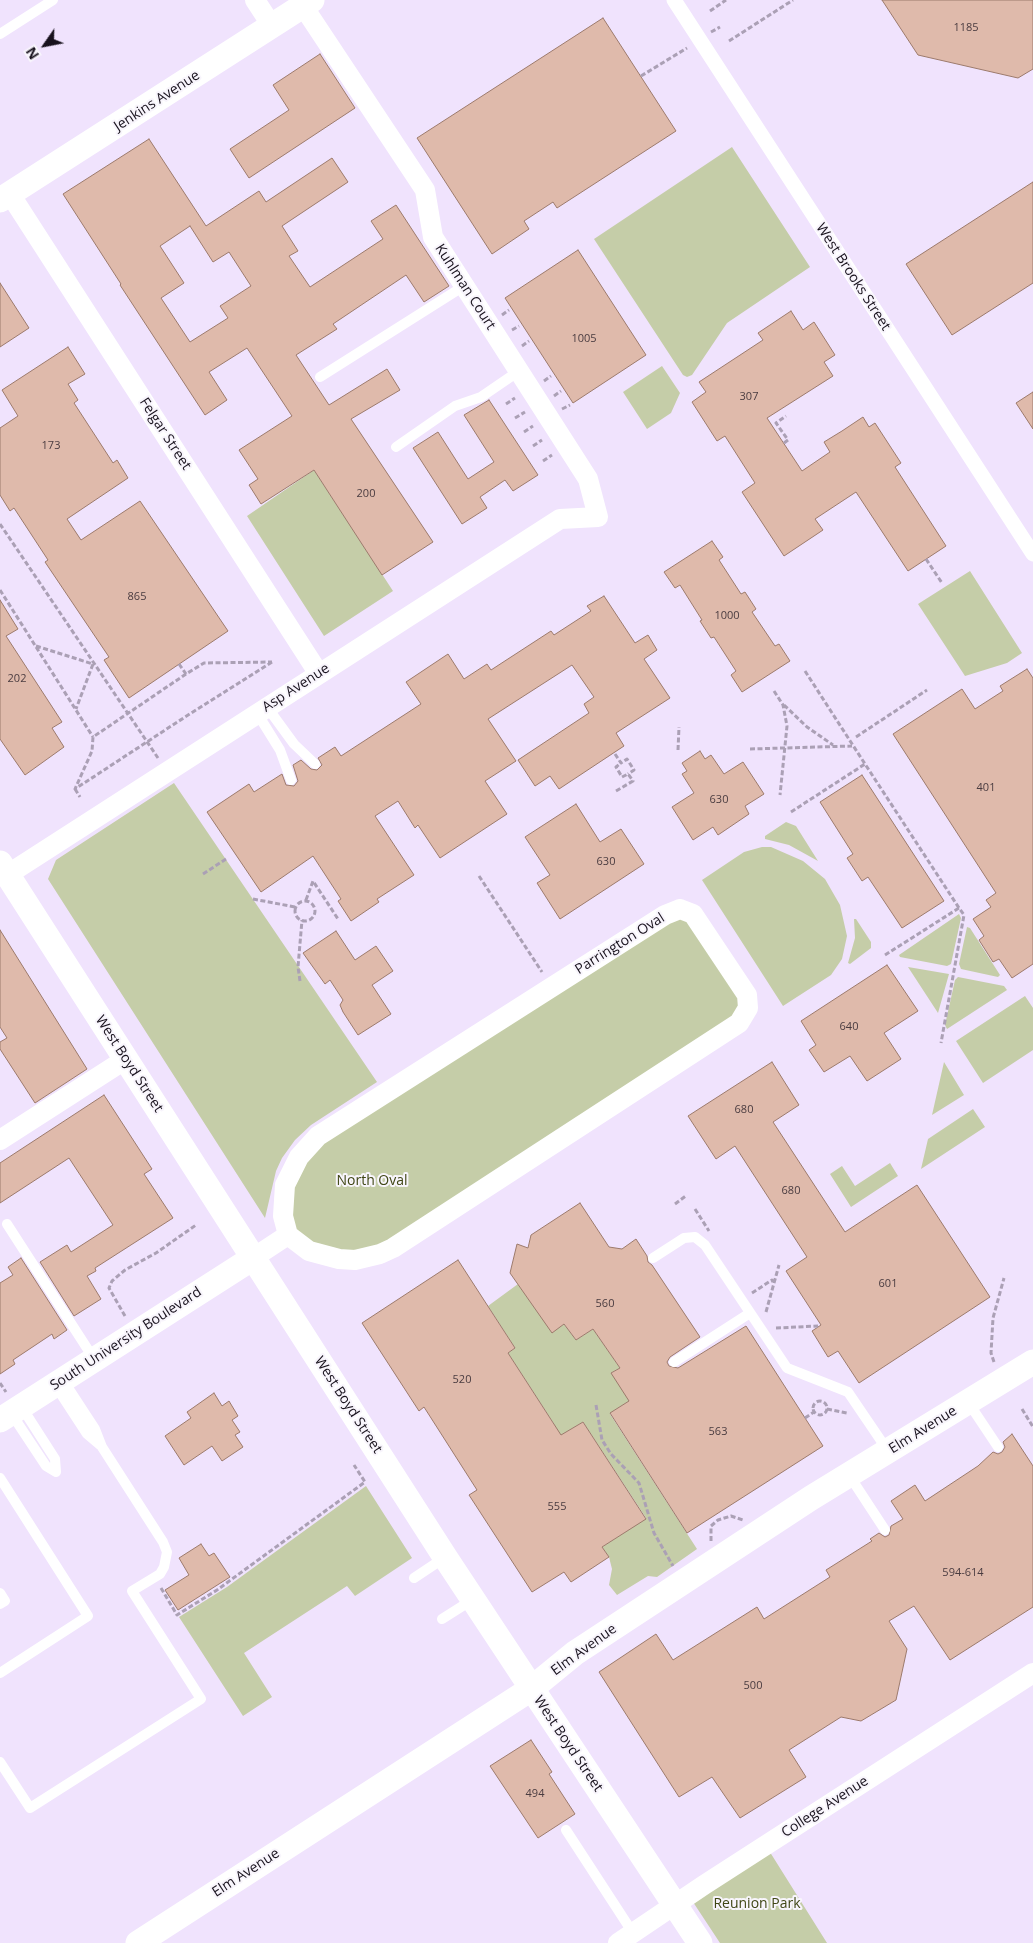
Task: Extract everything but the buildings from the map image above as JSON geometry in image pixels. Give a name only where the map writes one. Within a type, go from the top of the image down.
[{"type":"street","points":[[255,0],[272,26]]},
{"type":"street","name":"West Brooks Street","points":[[674,0],[1033,554]]},
{"type":"street","name":"Jenkins Avenue","points":[[5,197],[307,3]]},
{"type":"street","name":"Kuhlman Court","points":[[307,3],[425,190],[434,237],[588,479],[598,517]]},
{"type":"street","name":"Felgar Street","points":[[5,197],[318,674]]},
{"type":"street","name":"Asp Avenue","points":[[2,872],[167,771],[560,518],[598,517]]},
{"type":"street","name":"West Boyd Street","points":[[2,872],[126,1059],[531,1689],[700,1943]]},
{"type":"street","name":"Parrington Oval","points":[[680,909],[694,914],[747,995],[748,1008],[739,1023],[393,1248],[369,1257],[339,1260],[309,1251],[288,1235],[283,1216],[285,1185],[299,1157],[318,1136],[666,915],[680,909]]},
{"type":"street","points":[[0,1140],[126,1059]]},
{"type":"street","points":[[253,1258],[288,1235]]},
{"type":"street","name":"South University Boulevard","points":[[11,1413],[253,1258]]},
{"type":"street","name":"Elm Avenue","points":[[138,1943],[531,1689],[575,1653],[683,1582],[1033,1362]]},
{"type":"street","name":"College Avenue","points":[[626,1938],[1033,1673]]},
{"type":"lane","points":[[0,34],[52,0]]},
{"type":"lane","points":[[320,377],[464,286]]},
{"type":"lane","points":[[396,447],[455,406],[481,397],[519,371]]},
{"type":"lane","points":[[262,710],[316,764]]},
{"type":"lane","points":[[262,710],[291,780]]},
{"type":"lane","points":[[7,1224],[94,1360]]},
{"type":"lane","points":[[653,1258],[684,1238],[695,1236],[705,1245],[755,1311],[787,1368],[848,1392],[888,1452]]},
{"type":"lane","points":[[674,1362],[755,1311]]},
{"type":"lane","points":[[0,1762],[30,1808],[201,1699],[132,1591],[155,1577],[164,1567],[166,1558],[163,1542],[102,1447],[87,1434],[59,1382]]},
{"type":"lane","points":[[968,1402],[998,1447]]},
{"type":"lane","points":[[11,1413],[55,1459],[56,1472],[46,1466],[11,1413]]},
{"type":"lane","points":[[849,1476],[885,1530]]},
{"type":"lane","points":[[0,1478],[88,1616],[0,1673]]},
{"type":"lane","points":[[414,1578],[445,1557]]},
{"type":"lane","points":[[0,1593],[5,1601],[0,1604]]},
{"type":"lane","points":[[442,1619],[473,1599]]},
{"type":"lane","points":[[566,1830],[626,1938]]},
{"type":"path","points":[[710,11],[726,0]]},
{"type":"path","points":[[729,41],[793,0]]},
{"type":"path","points":[[640,76],[720,27]]},
{"type":"path","points":[[506,404],[520,394]]},
{"type":"path","points":[[784,443],[788,440],[776,423],[786,416]]},
{"type":"path","points":[[524,432],[538,423]]},
{"type":"path","points":[[533,446],[547,437]]},
{"type":"path","points":[[0,524],[167,771]]},
{"type":"path","points":[[926,559],[942,583]]},
{"type":"path","points":[[0,590],[93,737],[92,751],[75,789]]},
{"type":"path","points":[[36,646],[93,664]]},
{"type":"path","points":[[75,789],[272,662],[204,664],[186,674],[93,737]]},
{"type":"path","points":[[76,709],[93,664]]},
{"type":"path","points":[[179,664],[186,674]]},
{"type":"path","points":[[805,671],[852,746],[964,915],[941,1043]]},
{"type":"path","points":[[856,737],[927,690]]},
{"type":"path","points":[[774,691],[783,705],[807,727],[834,746]]},
{"type":"path","points":[[780,795],[787,726],[783,705]]},
{"type":"path","points":[[678,750],[679,727]]},
{"type":"path","points":[[750,749],[852,746]]},
{"type":"path","points":[[615,754],[621,763]]},
{"type":"path","points":[[627,759],[634,770],[622,778],[616,767],[621,763],[627,759]]},
{"type":"path","points":[[791,812],[865,764]]},
{"type":"path","points":[[616,791],[633,781],[628,774]]},
{"type":"path","points":[[75,789],[80,797]]},
{"type":"path","points":[[203,874],[226,859]]},
{"type":"path","points":[[479,876],[543,975]]},
{"type":"path","points":[[306,900],[313,881],[338,919]]},
{"type":"path","points":[[253,899],[295,907]]},
{"type":"path","points":[[306,900],[314,906],[315,912],[310,919],[302,920],[296,917],[295,907],[298,902],[306,900]]},
{"type":"path","points":[[885,955],[959,908]]},
{"type":"path","points":[[300,981],[298,967],[302,920]]},
{"type":"path","points":[[675,1204],[687,1195]]},
{"type":"path","points":[[130,1324],[109,1288],[112,1281],[124,1270],[156,1253],[196,1225]]},
{"type":"path","points":[[755,1311],[765,1316],[779,1265]]},
{"type":"path","points":[[995,1366],[990,1353],[991,1336],[993,1318],[1004,1278]]},
{"type":"path","points":[[755,1301],[750,1294],[772,1280],[774,1282]]},
{"type":"path","points":[[778,1337],[773,1329],[818,1326]]},
{"type":"path","points":[[814,1412],[814,1405],[820,1401],[824,1402],[827,1409]]},
{"type":"path","points":[[596,1405],[602,1440],[611,1454],[639,1483],[654,1533],[683,1582]]},
{"type":"path","points":[[814,1412],[822,1415],[827,1409]]},
{"type":"path","points":[[827,1409],[852,1415]]},
{"type":"path","points":[[1022,1409],[1033,1427]]},
{"type":"path","points":[[805,1418],[814,1412]]},
{"type":"path","points":[[155,1577],[177,1615],[217,1590],[365,1482],[354,1465]]},
{"type":"path","points":[[710,1539],[712,1526],[718,1520],[731,1516],[741,1519]]},
{"type":"green space","points":[[732,147],[810,267],[727,323],[692,375],[687,377],[683,375],[594,239]]},
{"type":"green space","points":[[662,366],[680,393],[671,413],[647,429],[623,392]]},
{"type":"green space","points":[[314,470],[393,591],[324,636],[247,516]]},
{"type":"green space","points":[[970,571],[1022,653],[1007,663],[965,676],[918,604]]},
{"type":"green space","points":[[174,783],[377,1082],[311,1125],[295,1140],[282,1158],[276,1171],[265,1218],[48,879],[56,860]]},
{"type":"green space","points":[[786,822],[796,826],[818,861],[789,845],[765,839],[765,836]]},
{"type":"green space","points":[[762,847],[771,847],[803,861],[825,879],[840,905],[847,936],[842,959],[831,975],[783,1006],[702,880],[744,852]]},
{"type":"green space","name":"North Oval","points":[[680,909],[748,1008],[393,1248],[339,1259],[283,1224],[299,1157]]},
{"type":"green space","points":[[959,914],[961,918],[951,964],[947,966],[900,957],[899,955]]},
{"type":"green space","points":[[854,919],[856,919],[871,942],[871,948],[850,964],[848,963],[855,938]]},
{"type":"green space","points":[[967,927],[970,928],[1000,975],[998,977],[961,969],[959,964]]},
{"type":"green space","points":[[908,967],[949,974],[938,1013]]},
{"type":"green space","points":[[958,977],[1004,986],[1007,990],[947,1029],[945,1025],[955,980]]},
{"type":"green space","points":[[1025,996],[1033,1008],[1033,1050],[983,1083],[956,1041]]},
{"type":"green space","points":[[944,1062],[964,1095],[932,1115]]},
{"type":"green space","points":[[973,1109],[985,1127],[921,1169],[928,1139]]},
{"type":"green space","points":[[890,1163],[898,1176],[851,1207],[830,1174],[842,1166],[855,1186]]},
{"type":"green space","points":[[518,1284],[552,1332],[564,1324],[576,1340],[593,1329],[620,1368],[611,1373],[651,1387],[610,1414],[697,1549],[657,1577],[648,1576],[617,1595],[609,1585],[612,1569],[609,1557],[602,1547],[646,1518],[583,1422],[545,1446],[554,1424],[508,1353],[515,1348],[488,1306]]},
{"type":"green space","points":[[366,1486],[412,1558],[355,1596],[347,1586],[244,1653],[272,1697],[243,1716],[179,1617],[227,1587]]},
{"type":"green space","name":"Reunion Park","points":[[768,1849],[827,1943],[720,1943],[693,1902]]}]
